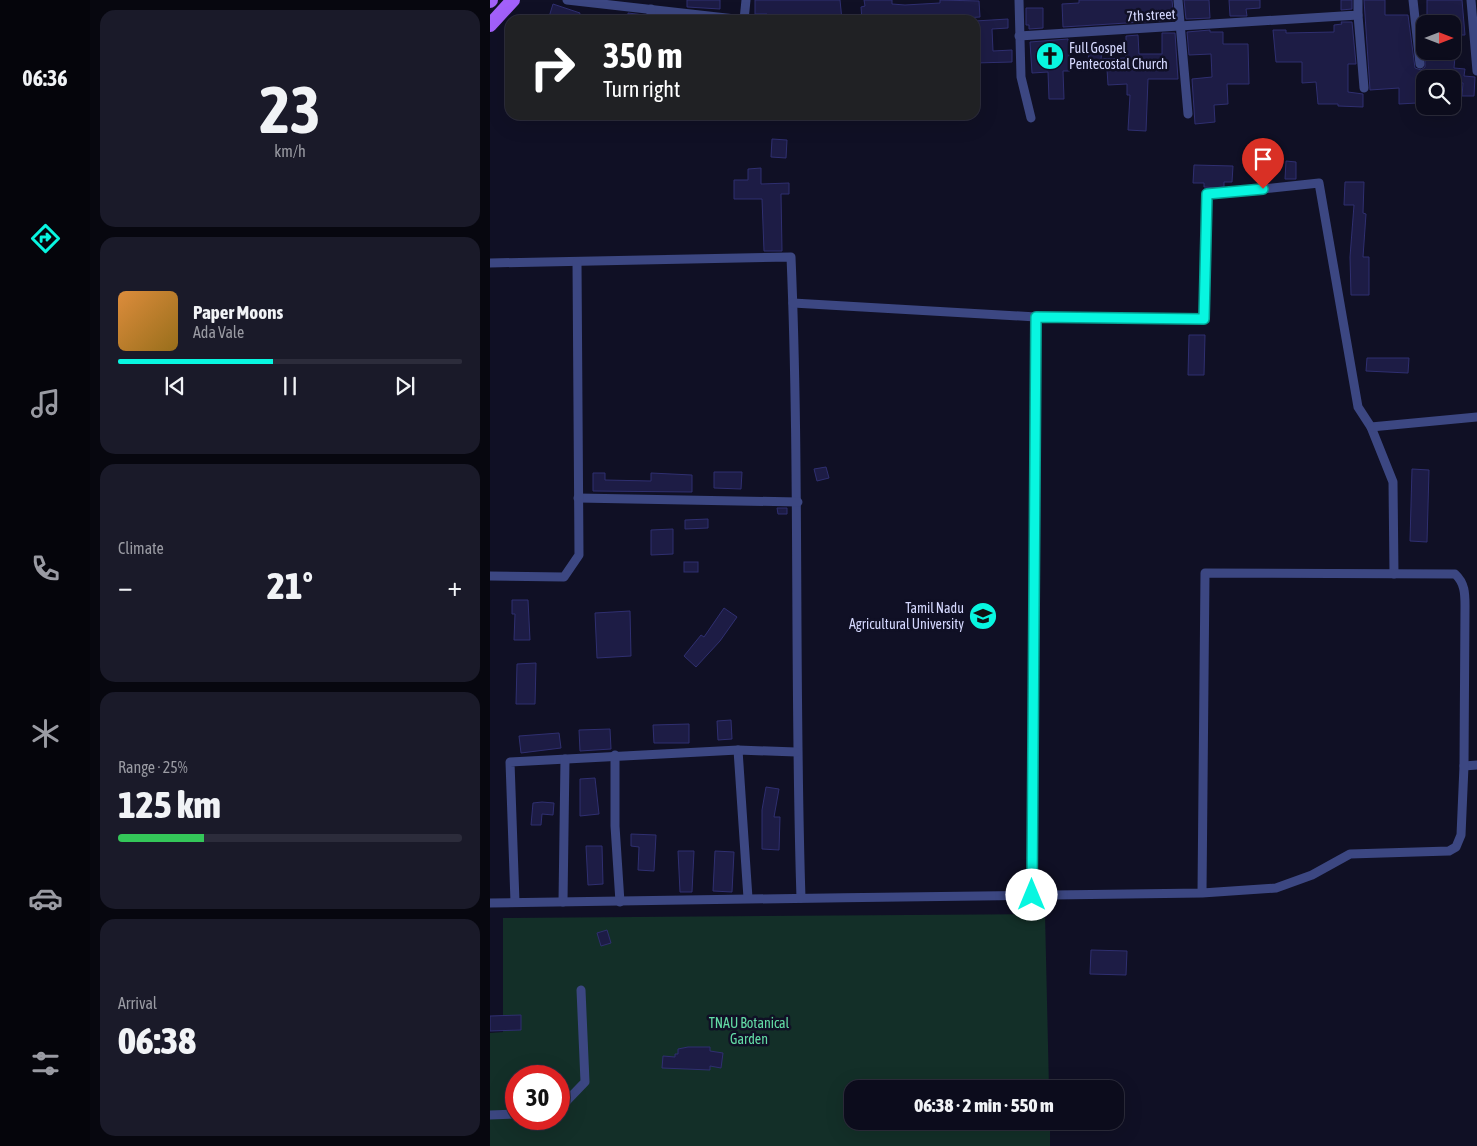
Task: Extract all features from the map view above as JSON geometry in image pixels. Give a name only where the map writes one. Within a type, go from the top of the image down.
[{"type":"main road","points":[[490,25],[513,0]]},
{"type":"street","points":[[567,0],[698,15]]},
{"type":"street","points":[[744,15],[746,0]]},
{"type":"street","points":[[1019,0],[1021,77],[1031,118]]},
{"type":"street","points":[[1178,0],[1188,114]]},
{"type":"street","points":[[1358,0],[1364,88]]},
{"type":"street","points":[[1413,0],[1420,64]]},
{"type":"street","points":[[1471,0],[1477,71]]},
{"type":"street","points":[[651,10],[651,15]]},
{"type":"street","name":"7th street","points":[[1019,36],[1358,15]]},
{"type":"street","points":[[793,303],[1036,317],[1204,319],[1207,194],[1319,183],[1358,406],[1371,427],[1394,482],[1394,574]]},
{"type":"street","points":[[490,263],[791,257],[798,502],[796,752],[801,898]]},
{"type":"street","points":[[490,576],[564,577],[579,555],[577,262]]},
{"type":"street","points":[[1032,895],[1036,317]]},
{"type":"street","points":[[1371,427],[1477,417]]},
{"type":"street","points":[[578,498],[798,502]]},
{"type":"street","points":[[490,903],[1202,893],[1276,888],[1312,875],[1350,854],[1438,852],[1456,847],[1461,835],[1464,766],[1465,606],[1464,589],[1461,580],[1456,574],[1204,573],[1202,893]]},
{"type":"street","points":[[514,902],[510,762],[738,750],[796,752]]},
{"type":"street","points":[[738,750],[748,898]]},
{"type":"street","points":[[615,755],[615,826],[620,902]]},
{"type":"street","points":[[563,902],[564,759]]},
{"type":"street","points":[[1464,766],[1477,765]]},
{"type":"street","points":[[570,1098],[585,1082],[581,990]]},
{"type":"street","points":[[490,1115],[505,1114]]},
{"type":"green space","name":"TNAU Botanical Garden","points":[[1045,914],[1049,1080],[844,1080],[844,1130],[1050,1130],[1050,1146],[490,1146],[490,1033],[503,1032],[503,918]]},
{"type":"building","points":[[687,0],[720,0],[720,9],[687,7]]},
{"type":"building","points":[[755,0],[840,0],[842,15],[767,15],[755,14]]},
{"type":"building","points":[[864,0],[892,0],[892,4],[905,5],[940,3],[940,0],[979,1],[980,15],[862,15],[861,7],[865,6]]},
{"type":"building","points":[[1079,0],[1172,0],[1174,20],[1063,27],[1062,4],[1079,3]]},
{"type":"building","points":[[1184,0],[1209,0],[1210,18],[1186,19]]},
{"type":"building","points":[[1229,0],[1260,0],[1260,8],[1246,9],[1247,16],[1230,16]]},
{"type":"building","points":[[1341,0],[1352,0],[1352,9],[1341,10]]},
{"type":"building","points":[[1364,0],[1385,0],[1385,15],[1408,15],[1415,68],[1421,70],[1416,70],[1416,103],[1399,104],[1399,88],[1370,90]]},
{"type":"building","points":[[1427,0],[1462,0],[1465,35],[1461,35],[1461,15],[1427,15]]},
{"type":"building","points":[[553,4],[580,13],[579,15],[550,15]]},
{"type":"building","points":[[1026,8],[1043,8],[1043,28],[1029,29],[1029,25],[1026,25]]},
{"type":"building","points":[[628,13],[644,15],[628,15]]},
{"type":"building","points":[[1008,19],[1008,28],[992,29],[993,51],[1012,50],[1012,62],[980,63],[980,21]]},
{"type":"building","points":[[1341,22],[1352,22],[1356,64],[1348,64],[1348,92],[1363,94],[1363,107],[1318,104],[1316,82],[1302,83],[1302,62],[1276,62],[1273,30],[1286,30],[1286,33],[1334,32],[1334,25],[1342,24]]},
{"type":"building","points":[[1210,30],[1210,32],[1223,32],[1223,44],[1248,44],[1249,84],[1227,84],[1228,104],[1214,105],[1215,122],[1195,124],[1192,79],[1212,77],[1211,54],[1189,55],[1187,32]]},
{"type":"building","points":[[1162,33],[1175,33],[1178,79],[1148,79],[1146,131],[1128,130],[1130,95],[1127,95],[1127,84],[1108,85],[1107,69],[1080,64],[1080,60],[1088,60],[1090,48],[1102,50],[1101,59],[1126,58],[1126,36],[1138,35],[1139,54],[1162,54]]},
{"type":"building","name":"Full Gospel Pentecostal Church","points":[[1068,39],[1070,71],[1063,71],[1064,99],[1049,99],[1048,72],[1032,73],[1030,42]]},
{"type":"building","points":[[1425,60],[1455,60],[1454,68],[1465,69],[1464,76],[1475,77],[1474,96],[1462,96],[1463,83],[1461,83],[1461,70],[1421,70],[1425,67]]},
{"type":"building","points":[[772,139],[787,140],[786,158],[771,157]]},
{"type":"building","points":[[1286,161],[1296,162],[1296,179],[1285,179]]},
{"type":"building","points":[[1194,165],[1233,166],[1232,182],[1224,182],[1224,187],[1217,188],[1204,187],[1204,183],[1193,183]]},
{"type":"building","points":[[761,168],[761,184],[789,183],[789,194],[781,194],[782,251],[764,251],[762,199],[734,199],[734,180],[748,180],[748,169]]},
{"type":"building","points":[[1345,182],[1364,182],[1363,213],[1366,214],[1363,257],[1369,257],[1369,295],[1351,295],[1350,257],[1354,205],[1344,205]]},
{"type":"building","points":[[1189,335],[1205,335],[1204,375],[1188,375]]},
{"type":"building","points":[[1367,358],[1409,358],[1408,373],[1366,371]]},
{"type":"building","points":[[826,467],[829,478],[817,481],[814,469]]},
{"type":"building","points":[[1412,469],[1429,470],[1427,542],[1410,541]]},
{"type":"building","points":[[714,472],[742,472],[741,489],[714,488]]},
{"type":"building","points":[[593,473],[605,473],[605,480],[651,481],[651,473],[692,475],[692,492],[593,491]]},
{"type":"building","points":[[777,508],[787,508],[787,514],[778,514]]},
{"type":"building","points":[[708,519],[708,528],[685,529],[685,520]]},
{"type":"building","points":[[673,529],[673,554],[651,555],[651,530]]},
{"type":"building","points":[[684,562],[698,562],[698,572],[684,572]]},
{"type":"building","points":[[512,600],[528,600],[530,640],[514,640],[515,614],[512,614]]},
{"type":"building","points":[[724,608],[737,617],[720,641],[696,667],[684,656],[701,635],[704,637]]},
{"type":"building","points":[[630,611],[631,656],[597,658],[595,613]]},
{"type":"building","points":[[536,663],[535,704],[516,704],[517,664]]},
{"type":"building","points":[[731,720],[732,739],[718,740],[717,721]]},
{"type":"building","points":[[689,724],[689,743],[654,743],[653,725]]},
{"type":"building","points":[[610,729],[611,749],[580,751],[579,730]]},
{"type":"building","points":[[559,733],[561,748],[521,753],[519,736]]},
{"type":"building","points":[[595,778],[599,814],[580,816],[580,779]]},
{"type":"building","points":[[766,787],[779,789],[774,817],[780,817],[779,850],[762,849],[762,810]]},
{"type":"building","points":[[533,803],[554,803],[553,815],[542,814],[541,825],[531,825]]},
{"type":"building","points":[[631,834],[656,835],[654,871],[638,870],[639,847],[631,846]]},
{"type":"building","points":[[586,846],[602,846],[603,884],[588,885]]},
{"type":"building","points":[[678,851],[694,851],[692,892],[680,892]]},
{"type":"building","points":[[715,851],[734,852],[732,892],[713,891]]},
{"type":"building","points":[[607,930],[611,943],[601,946],[597,933]]},
{"type":"building","points":[[1091,950],[1127,951],[1126,975],[1090,974]]},
{"type":"building","points":[[521,1015],[521,1030],[490,1031],[490,1016]]},
{"type":"building","points":[[710,1047],[710,1051],[723,1053],[721,1068],[710,1066],[710,1070],[662,1068],[663,1056],[675,1057],[675,1054],[678,1054],[678,1049]]},
{"type":"place","name":"Full Gospel Pentecostal Church","points":[[1050,56]]},
{"type":"place","name":"Tamil Nadu Agricultural University","points":[[983,616]]},
{"type":"route","points":[[1032,895],[1036,317],[1204,319],[1207,194],[1263,189]]}]
